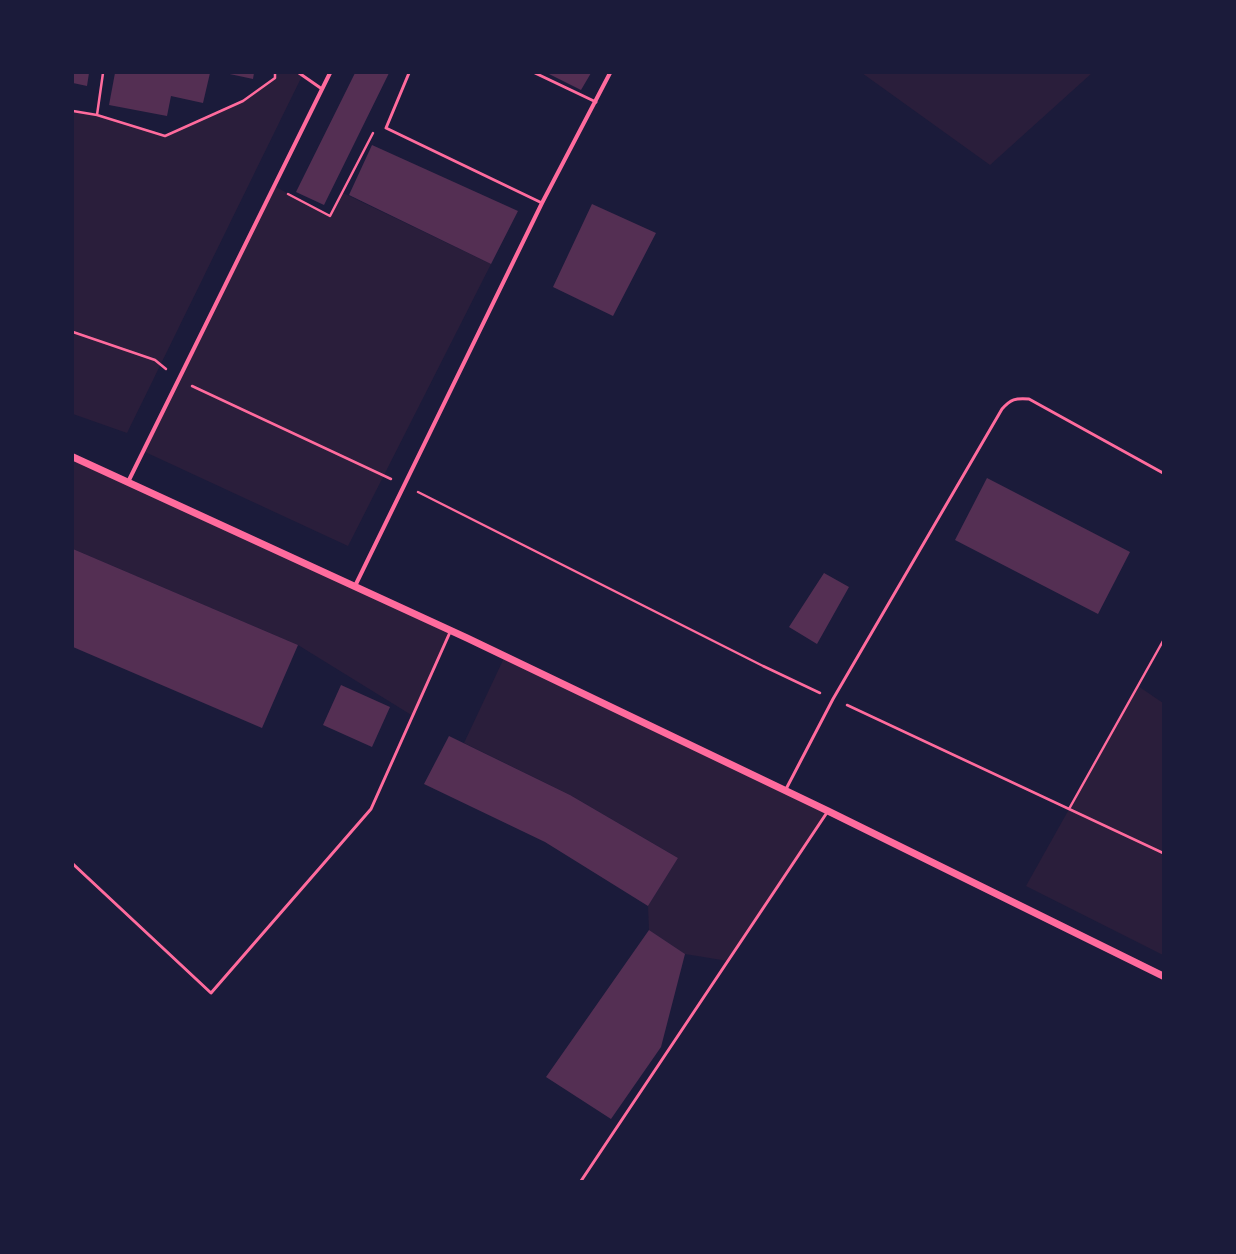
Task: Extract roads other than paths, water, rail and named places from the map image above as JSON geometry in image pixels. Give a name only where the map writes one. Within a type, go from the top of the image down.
[{"type":"street","points":[[128,482],[330,73]]},
{"type":"street","points":[[354,586],[542,203],[610,73]]},
{"type":"street","points":[[73,457],[451,630],[785,790],[1163,976]]},
{"type":"lane","points":[[299,73],[322,89]]},
{"type":"lane","points":[[409,73],[386,128],[542,203]]},
{"type":"lane","points":[[535,73],[596,102]]},
{"type":"lane","points":[[785,790],[834,699],[1002,410],[1009,402],[1018,398],[1029,399],[1163,473]]},
{"type":"lane","points":[[73,864],[211,993],[371,809],[451,630]]},
{"type":"lane","points":[[581,1181],[828,811]]}]
